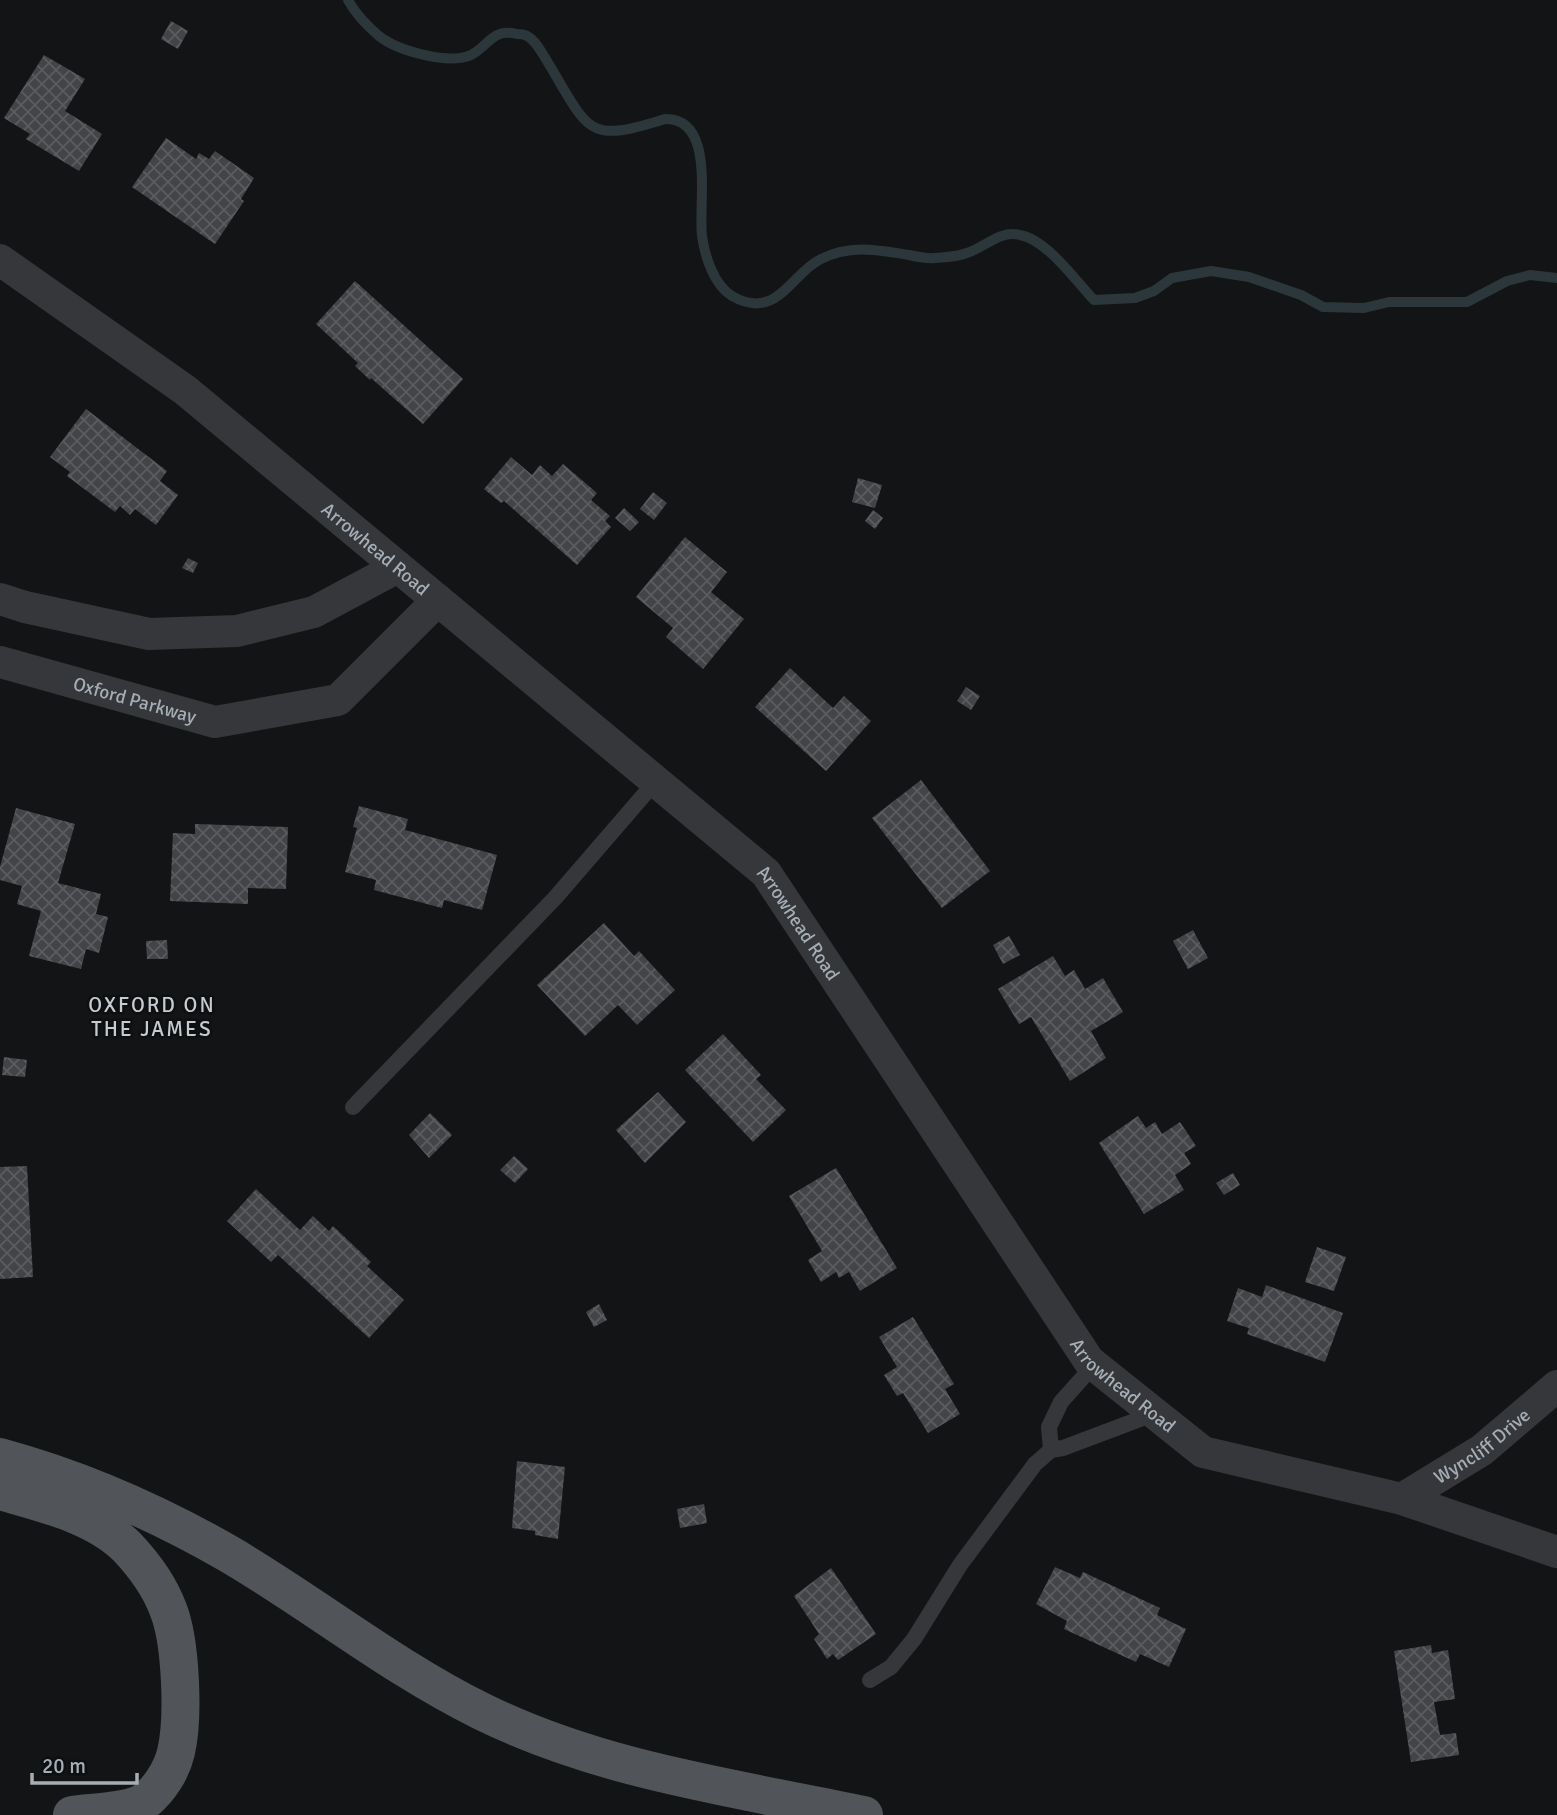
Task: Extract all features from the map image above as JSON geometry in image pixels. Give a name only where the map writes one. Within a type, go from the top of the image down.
[{"type":"main road","points":[[0,1457],[107,1492],[165,1519],[231,1556],[411,1674],[482,1712],[553,1742],[641,1769],[864,1815]]},
{"type":"main road","points":[[0,1491],[48,1505],[106,1531],[125,1545],[143,1565],[158,1587],[169,1611],[176,1644],[180,1722],[176,1753],[167,1775],[146,1800],[136,1806],[72,1815]]},
{"type":"street","name":"Arrowhead Road","points":[[0,260],[186,390],[766,873],[1089,1361],[1203,1452],[1402,1499],[1557,1552]]},
{"type":"street","points":[[0,599],[149,634],[237,631],[314,612],[398,567]]},
{"type":"street","name":"Oxford Parkway","points":[[0,662],[215,722],[338,700],[438,600]]},
{"type":"street","name":"Wyncliff Drive","points":[[1402,1499],[1482,1450],[1557,1386]]},
{"type":"lane","points":[[353,1107],[555,898],[656,781]]},
{"type":"lane","points":[[1051,1450],[1049,1427],[1061,1402],[1094,1365]]},
{"type":"lane","points":[[870,1681],[891,1667],[914,1639],[960,1565],[1035,1464],[1051,1450],[1063,1448],[1156,1413]]},
{"type":"building","points":[[171,21],[188,31],[178,49],[161,39]]},
{"type":"building","points":[[44,55],[85,79],[65,111],[102,134],[79,171],[26,139],[30,134],[4,118]]},
{"type":"building","points":[[166,138],[196,159],[199,153],[209,159],[215,151],[254,178],[241,199],[244,201],[215,244],[132,187]]},
{"type":"building","points":[[355,281],[463,379],[423,424],[355,366],[358,363],[316,324]]},
{"type":"building","points":[[86,409],[167,471],[160,481],[178,495],[156,525],[135,509],[130,515],[120,506],[115,512],[67,476],[70,472],[50,457]]},
{"type":"building","points":[[511,457],[532,475],[540,465],[552,476],[563,464],[597,493],[591,500],[610,516],[605,521],[611,527],[577,565],[504,501],[501,503],[484,489]]},
{"type":"building","points":[[858,478],[882,485],[875,508],[852,502]]},
{"type":"building","points":[[653,492],[667,503],[654,520],[640,509]]},
{"type":"building","points":[[624,508],[639,522],[630,531],[615,518]]},
{"type":"building","points":[[873,510],[883,518],[875,529],[865,521]]},
{"type":"building","points":[[685,537],[727,572],[711,592],[744,619],[703,669],[666,637],[673,628],[636,597]]},
{"type":"building","points":[[188,558],[198,563],[193,573],[182,568]]},
{"type":"building","points":[[790,668],[833,708],[844,696],[871,721],[826,771],[755,707]]},
{"type":"building","points":[[966,687],[980,696],[971,710],[957,701]]},
{"type":"building","points":[[921,780],[990,871],[942,908],[872,818]]},
{"type":"building","points":[[359,806],[408,819],[405,830],[497,855],[482,910],[444,900],[442,908],[374,890],[376,880],[345,872],[357,828],[353,827]]},
{"type":"building","points":[[16,808],[75,824],[58,883],[101,894],[96,914],[108,917],[99,953],[86,949],[81,969],[29,956],[41,911],[17,904],[22,886],[0,880],[0,867]]},
{"type":"building","points":[[195,824],[288,827],[286,889],[248,888],[248,904],[170,901],[173,833],[195,834]]},
{"type":"building","points":[[604,923],[634,956],[639,951],[675,990],[637,1025],[618,1005],[585,1036],[537,985]]},
{"type":"building","points":[[1193,930],[1208,958],[1188,969],[1173,941]]},
{"type":"building","points":[[1009,936],[1020,955],[1003,964],[993,945]]},
{"type":"building","points":[[167,940],[168,959],[147,959],[146,941]]},
{"type":"building","points":[[1053,956],[1065,976],[1074,970],[1085,989],[1103,978],[1123,1012],[1091,1031],[1106,1058],[1070,1081],[1031,1017],[1019,1024],[998,989]]},
{"type":"building","points":[[723,1034],[761,1075],[756,1079],[786,1110],[753,1142],[685,1070]]},
{"type":"building","points":[[4,1057],[27,1060],[25,1077],[2,1075]]},
{"type":"building","points":[[658,1092],[686,1122],[645,1163],[616,1130]]},
{"type":"building","points":[[430,1113],[452,1135],[429,1158],[409,1135]]},
{"type":"building","points":[[1138,1116],[1146,1128],[1155,1122],[1162,1134],[1180,1122],[1196,1146],[1184,1153],[1191,1164],[1175,1175],[1184,1190],[1144,1214],[1099,1143]]},
{"type":"building","points":[[514,1156],[528,1169],[515,1183],[500,1170]]},
{"type":"building","points":[[27,1166],[33,1277],[0,1279],[0,1167]]},
{"type":"building","points":[[836,1168],[897,1268],[860,1291],[849,1272],[839,1278],[836,1272],[821,1282],[808,1260],[822,1251],[789,1196]]},
{"type":"building","points":[[1233,1173],[1240,1185],[1224,1195],[1216,1183]]},
{"type":"building","points":[[256,1189],[300,1230],[313,1216],[329,1231],[333,1226],[371,1262],[367,1266],[404,1300],[369,1338],[278,1255],[271,1262],[227,1221]]},
{"type":"building","points":[[1317,1247],[1346,1257],[1334,1291],[1305,1282]]},
{"type":"building","points":[[1266,1285],[1343,1313],[1325,1362],[1247,1334],[1249,1328],[1227,1321],[1238,1288],[1262,1297]]},
{"type":"building","points":[[599,1304],[607,1320],[594,1327],[586,1312]]},
{"type":"building","points":[[913,1317],[954,1384],[945,1389],[960,1414],[928,1433],[903,1393],[897,1396],[884,1375],[897,1367],[879,1337]]},
{"type":"building","points":[[517,1461],[565,1467],[558,1539],[535,1535],[535,1531],[512,1528]]},
{"type":"building","points":[[704,1504],[707,1523],[680,1528],[677,1509]]},
{"type":"building","points":[[1055,1567],[1080,1578],[1083,1572],[1160,1608],[1157,1615],[1186,1629],[1169,1667],[1140,1654],[1136,1662],[1064,1629],[1067,1621],[1036,1604]]},
{"type":"building","points":[[831,1568],[876,1634],[838,1660],[833,1654],[827,1659],[814,1639],[819,1634],[794,1596]]},
{"type":"building","points":[[1431,1645],[1432,1653],[1448,1650],[1455,1699],[1434,1702],[1440,1735],[1456,1733],[1459,1755],[1411,1762],[1394,1651]]},
{"type":"waterway","points":[[348,0],[362,20],[379,36],[398,47],[424,55],[462,58],[471,55],[502,33],[526,35],[540,50],[573,105],[593,126],[605,130],[620,130],[665,119],[681,122],[692,132],[698,147],[705,253],[720,285],[732,296],[748,302],[761,303],[772,299],[810,266],[843,251],[865,249],[926,258],[951,257],[1012,234],[1030,238],[1050,252],[1094,300],[1135,298],[1154,291],[1172,278],[1211,271],[1249,277],[1301,295],[1323,307],[1364,308],[1389,302],[1467,302],[1507,281],[1530,275],[1557,278]]},
{"type":"district","name":"OXFORD ON THE JAMES","points":[[152,1017]]}]
